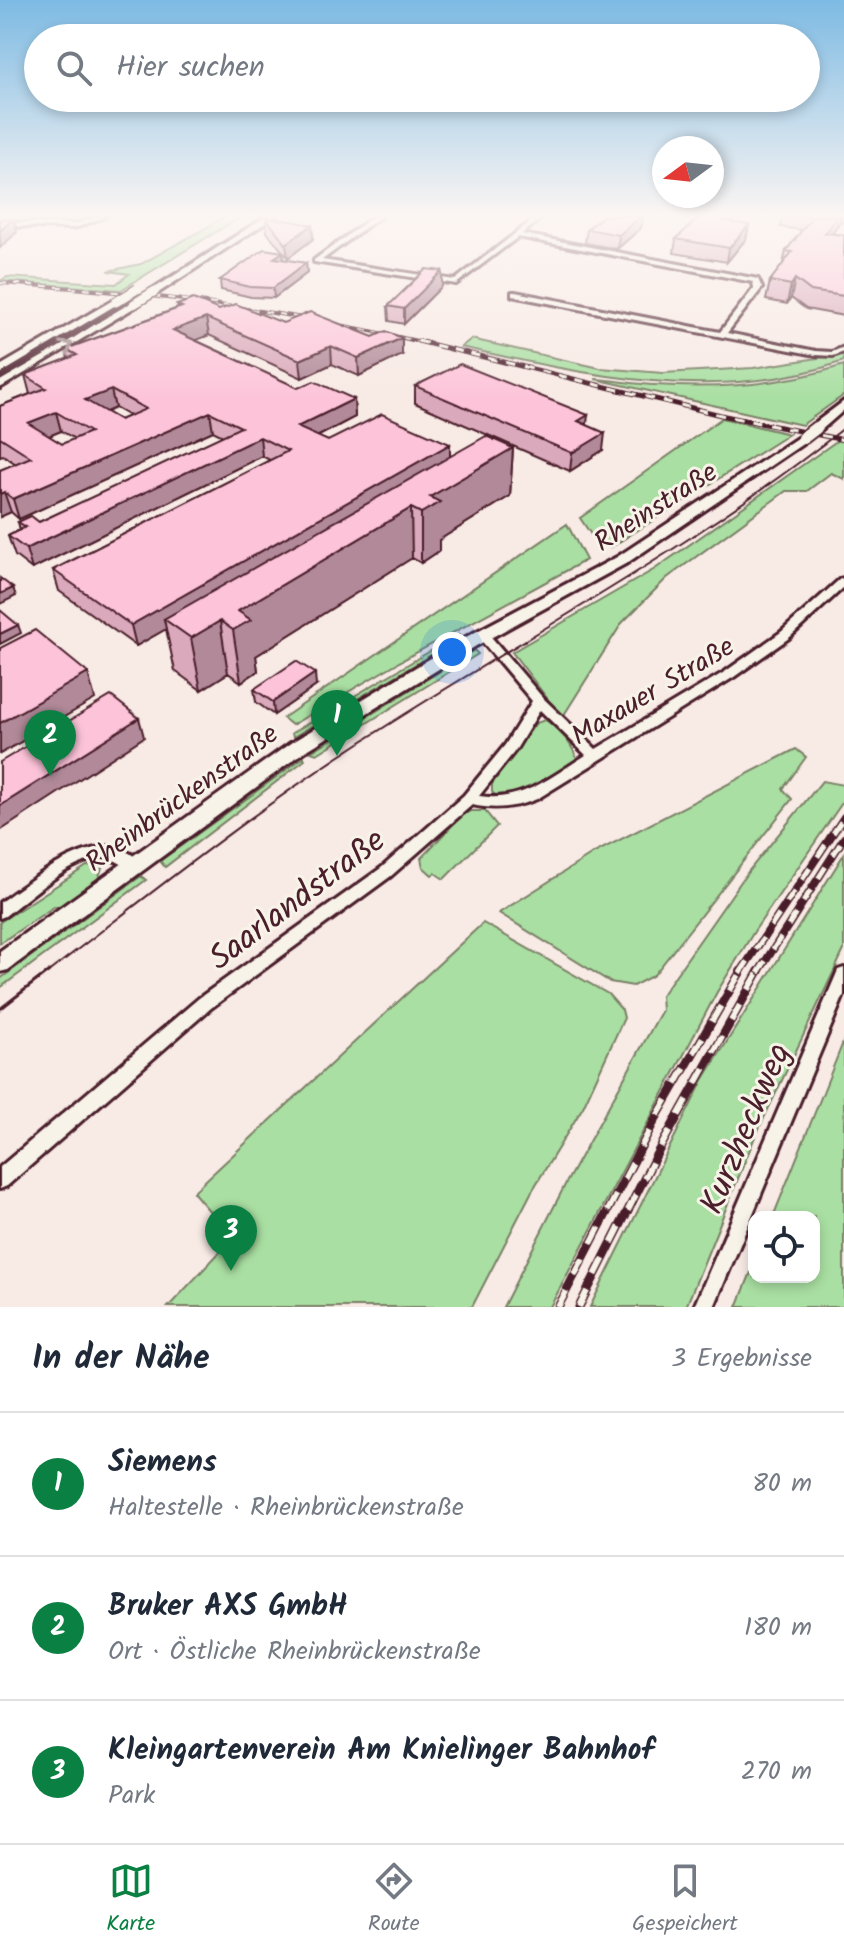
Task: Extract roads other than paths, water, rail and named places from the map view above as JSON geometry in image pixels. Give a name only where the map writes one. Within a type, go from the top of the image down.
[{"type":"main road","points":[[0,371],[156,277]]},
{"type":"main road","points":[[0,385],[177,277]]},
{"type":"main road","name":"Rheinstraße","points":[[483,635],[622,560],[803,438],[844,404]]},
{"type":"main road","name":"Rheinbrückenstraße","points":[[0,963],[298,747],[483,635]]},
{"type":"street","points":[[418,277],[450,282],[464,277]]},
{"type":"street","points":[[722,335],[758,288],[756,280],[740,277]]},
{"type":"street","points":[[515,294],[822,354],[844,349]]},
{"type":"street","name":"Maxauer Straße","points":[[469,799],[496,806],[515,803],[760,654],[844,581]]},
{"type":"street","points":[[483,635],[539,701],[594,755]]},
{"type":"street","name":"Saarlandstraße","points":[[0,1179],[205,1003],[386,872],[457,810],[510,748],[539,701]]},
{"type":"street","points":[[0,911],[62,868],[87,855],[116,853],[134,864]]},
{"type":"street","name":"Kurzheckweg","points":[[704,1307],[844,975]]},
{"type":"tram line","points":[[0,380],[167,277]]},
{"type":"tram line","points":[[47,973],[278,798],[419,705],[727,514],[844,428]]},
{"type":"tram line","points":[[0,1009],[49,971]]},
{"type":"railway","points":[[0,283],[107,291],[214,304],[320,321],[426,343]]},
{"type":"railway","points":[[418,341],[725,416],[844,440]]},
{"type":"railway","points":[[740,973],[844,817]]},
{"type":"railway","points":[[758,973],[844,838]]},
{"type":"railway","points":[[558,1307],[656,1118],[741,971]]},
{"type":"railway","points":[[579,1307],[655,1157],[759,971]]},
{"type":"place","name":"Siemens","points":[[337,756]]},
{"type":"place","name":"Bruker AXS GmbH","points":[[50,776]]},
{"type":"place","name":"Kleingartenverein Am Knielinger Bahnhof","points":[[231,1271]]}]
